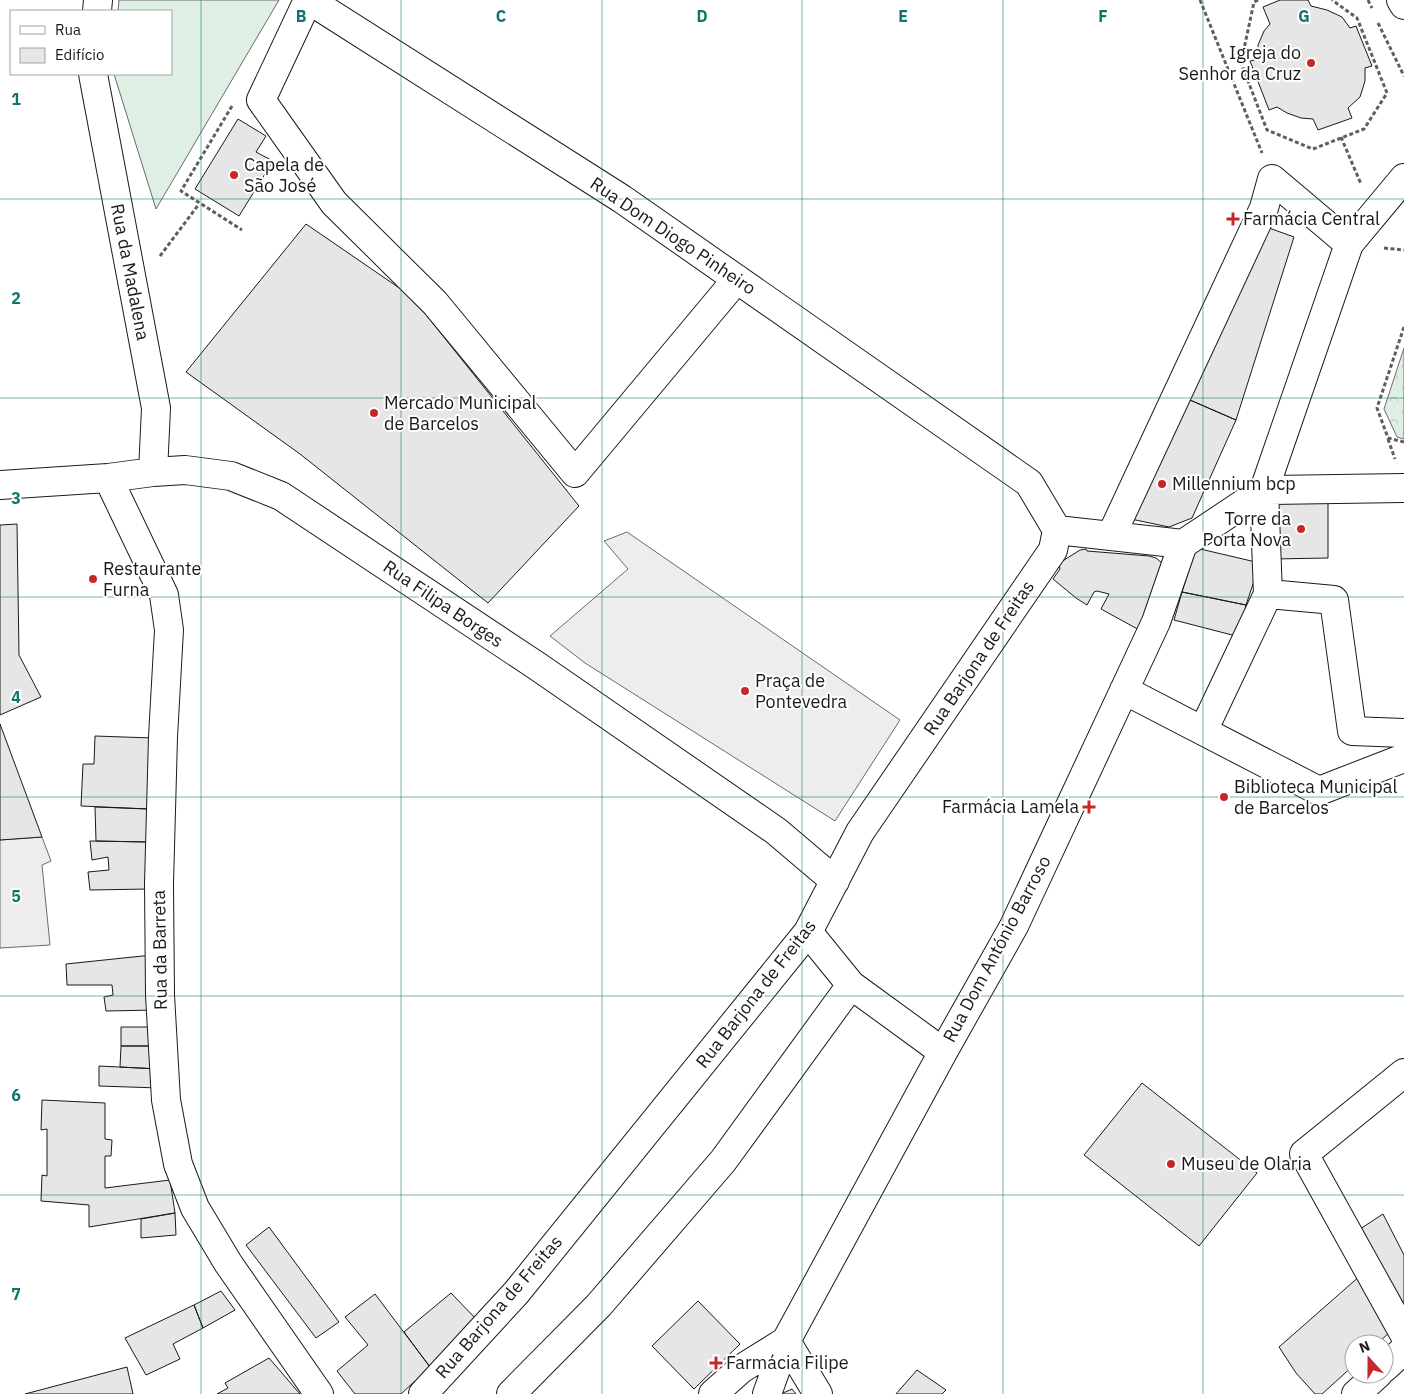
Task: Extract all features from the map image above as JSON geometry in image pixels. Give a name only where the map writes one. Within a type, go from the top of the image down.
[{"type":"street","points":[[308,0],[261,100],[334,203],[435,303],[576,473],[737,279]]},
{"type":"street","name":"Rua Dom Diogo Pinheiro","points":[[308,0],[622,200],[1029,483],[1057,530]]},
{"type":"street","points":[[1401,0],[1404,5]]},
{"type":"street","name":"Rua da Madalena","points":[[92,75],[156,408],[153,472]]},
{"type":"street","points":[[1203,731],[1268,594],[1264,490],[1349,244],[1404,178]]},
{"type":"street","points":[[1111,536],[1264,208],[1272,179],[1349,244]]},
{"type":"street","name":"Rua Filipa Borges","points":[[0,485],[108,478],[185,470],[231,476],[281,496],[537,666],[776,831],[835,881]]},
{"type":"street","name":"Rua da Barreta","points":[[108,478],[164,595],[169,630],[162,737],[159,884],[160,996],[166,1100],[178,1164],[195,1208],[228,1263],[318,1394]]},
{"type":"street","points":[[1057,530],[1183,544],[1264,490],[1404,488]]},
{"type":"street","name":"Rua Barjona de Freitas","points":[[423,1394],[516,1293],[808,932],[860,832],[1053,550],[1057,530]]},
{"type":"street","name":"Rua Dom António Barroso","points":[[767,1394],[786,1341],[943,1052],[1014,926],[1156,622],[1183,544]]},
{"type":"street","points":[[1268,594],[1334,600],[1352,730],[1404,733]]},
{"type":"street","points":[[1124,690],[1319,791],[1404,758]]},
{"type":"street","points":[[808,932],[851,985],[943,1052]]},
{"type":"street","points":[[511,1394],[599,1306],[723,1161],[851,985]]},
{"type":"street","points":[[1404,1073],[1304,1154],[1404,1334]]},
{"type":"street","points":[[713,1394],[741,1369],[786,1341],[818,1394]]},
{"type":"street","points":[[1394,1359],[1404,1350]]},
{"type":"street","points":[[1356,1394],[1367,1384]]},
{"type":"path","points":[[1200,0],[1272,179]]},
{"type":"path","points":[[1258,0],[1254,2],[1241,63],[1267,130],[1313,149],[1364,129],[1387,93],[1357,18],[1332,0]]},
{"type":"path","points":[[1368,0],[1372,8]]},
{"type":"path","points":[[1376,17],[1404,76]]},
{"type":"path","points":[[242,230],[181,191],[236,100],[261,100]]},
{"type":"path","points":[[1341,138],[1373,215]]},
{"type":"path","points":[[160,256],[199,204]]},
{"type":"path","points":[[1404,327],[1377,408],[1388,438],[1404,442]]},
{"type":"green space","points":[[119,0],[279,0],[156,209],[114,75],[172,75],[172,10],[118,10]]},
{"type":"green space","points":[[1404,348],[1404,439],[1397,437],[1384,409]]},
{"type":"shaded area","name":"Praça de Pontevedra","points":[[627,532],[900,720],[835,821],[585,663],[550,636],[628,569],[604,541]]},
{"type":"shaded area","points":[[42,837],[51,861],[42,865],[50,945],[0,948],[0,840]]},
{"type":"building","name":"Igreja do Senhor da Cruz","points":[[1280,0],[1308,0],[1311,6],[1327,10],[1342,17],[1350,28],[1356,26],[1372,66],[1365,68],[1365,81],[1360,97],[1348,108],[1352,118],[1318,130],[1313,119],[1301,118],[1277,107],[1269,110],[1250,61],[1258,59],[1258,45],[1264,31],[1270,24],[1263,7]]},
{"type":"building","name":"Capela de São José","points":[[238,119],[266,136],[256,152],[273,161],[239,216],[195,189]]},
{"type":"building","name":"Mercado Municipal de Barcelos","points":[[306,224],[411,296],[579,506],[488,603],[300,454],[186,372]]},
{"type":"building","points":[[1258,224],[1294,237],[1236,420],[1183,397]]},
{"type":"building","points":[[1183,397],[1236,420],[1192,518],[1169,527],[1126,518]]},
{"type":"building","name":"Torre da Porta Nova","points":[[1275,499],[1328,499],[1328,558],[1273,559]]},
{"type":"building","points":[[17,524],[19,655],[41,697],[0,715],[0,525]]},
{"type":"building","points":[[1196,548],[1260,563],[1246,605],[1182,592]]},
{"type":"building","points":[[1086,549],[1087,551],[1149,556],[1156,558],[1162,563],[1143,632],[1101,609],[1109,594],[1094,592],[1087,605],[1053,579],[1060,569],[1059,565],[1061,562],[1080,550]]},
{"type":"building","points":[[1182,592],[1246,605],[1240,637],[1174,620]]},
{"type":"building","points":[[0,724],[42,837],[0,840]]},
{"type":"building","points":[[95,736],[153,738],[149,809],[81,806],[83,764],[94,764]]},
{"type":"building","points":[[95,807],[149,809],[149,842],[96,841]]},
{"type":"building","points":[[90,841],[149,842],[148,889],[90,890],[88,872],[109,870],[108,857],[92,860]]},
{"type":"building","points":[[152,955],[156,1010],[106,1011],[104,997],[113,995],[112,985],[67,985],[66,964]]},
{"type":"building","points":[[121,1027],[156,1027],[157,1046],[121,1046]]},
{"type":"building","points":[[121,1046],[157,1046],[159,1069],[120,1067]]},
{"type":"building","points":[[99,1066],[159,1069],[159,1088],[99,1086]]},
{"type":"building","name":"Museu de Olaria","points":[[1142,1083],[1257,1173],[1199,1246],[1084,1155]]},
{"type":"building","points":[[42,1100],[105,1103],[105,1139],[112,1140],[111,1156],[105,1156],[105,1188],[170,1180],[175,1213],[89,1227],[89,1205],[41,1201],[42,1175],[47,1176],[47,1129],[41,1130]]},
{"type":"building","points":[[175,1213],[176,1235],[141,1238],[141,1219]]},
{"type":"building","points":[[1383,1214],[1404,1255],[1404,1320],[1357,1231]]},
{"type":"building","points":[[269,1227],[339,1322],[316,1338],[246,1245]]},
{"type":"building","points":[[1361,1275],[1392,1330],[1388,1334],[1344,1334],[1344,1374],[1322,1394],[1315,1394],[1296,1373],[1279,1347]]},
{"type":"building","points":[[221,1291],[235,1310],[203,1328],[194,1305]]},
{"type":"building","points":[[451,1293],[477,1320],[430,1367],[404,1332]]},
{"type":"building","points":[[375,1294],[430,1367],[401,1394],[355,1394],[337,1371],[368,1345],[345,1317]]},
{"type":"building","points":[[698,1301],[740,1344],[694,1389],[652,1346]]},
{"type":"building","points":[[194,1305],[203,1328],[173,1344],[180,1359],[146,1375],[125,1338]]},
{"type":"building","points":[[269,1358],[300,1394],[217,1394],[228,1388],[225,1383]]},
{"type":"building","points":[[127,1367],[133,1394],[25,1394]]},
{"type":"building","points":[[917,1370],[946,1390],[942,1394],[896,1394]]},
{"type":"building","points":[[792,1389],[796,1394],[782,1394],[783,1393]]},
{"type":"place","name":"Igreja do Senhor da Cruz","points":[[1311,63]]},
{"type":"place","name":"Capela de São José","points":[[234,175]]},
{"type":"place","name":"Farmácia Central","points":[[1233,219]]},
{"type":"place","name":"Mercado Municipal de Barcelos","points":[[374,413]]},
{"type":"place","name":"Millennium bcp","points":[[1162,484]]},
{"type":"place","name":"Torre da Porta Nova","points":[[1301,529]]},
{"type":"place","name":"Restaurante Furna","points":[[93,579]]},
{"type":"place","name":"Praça de Pontevedra","points":[[745,691]]},
{"type":"place","name":"Biblioteca Municipal de Barcelos","points":[[1224,797]]},
{"type":"place","name":"Farmácia Lamela","points":[[1089,807]]},
{"type":"place","name":"Museu de Olaria","points":[[1171,1164]]},
{"type":"place","name":"Farmácia Filipe","points":[[716,1363]]}]
